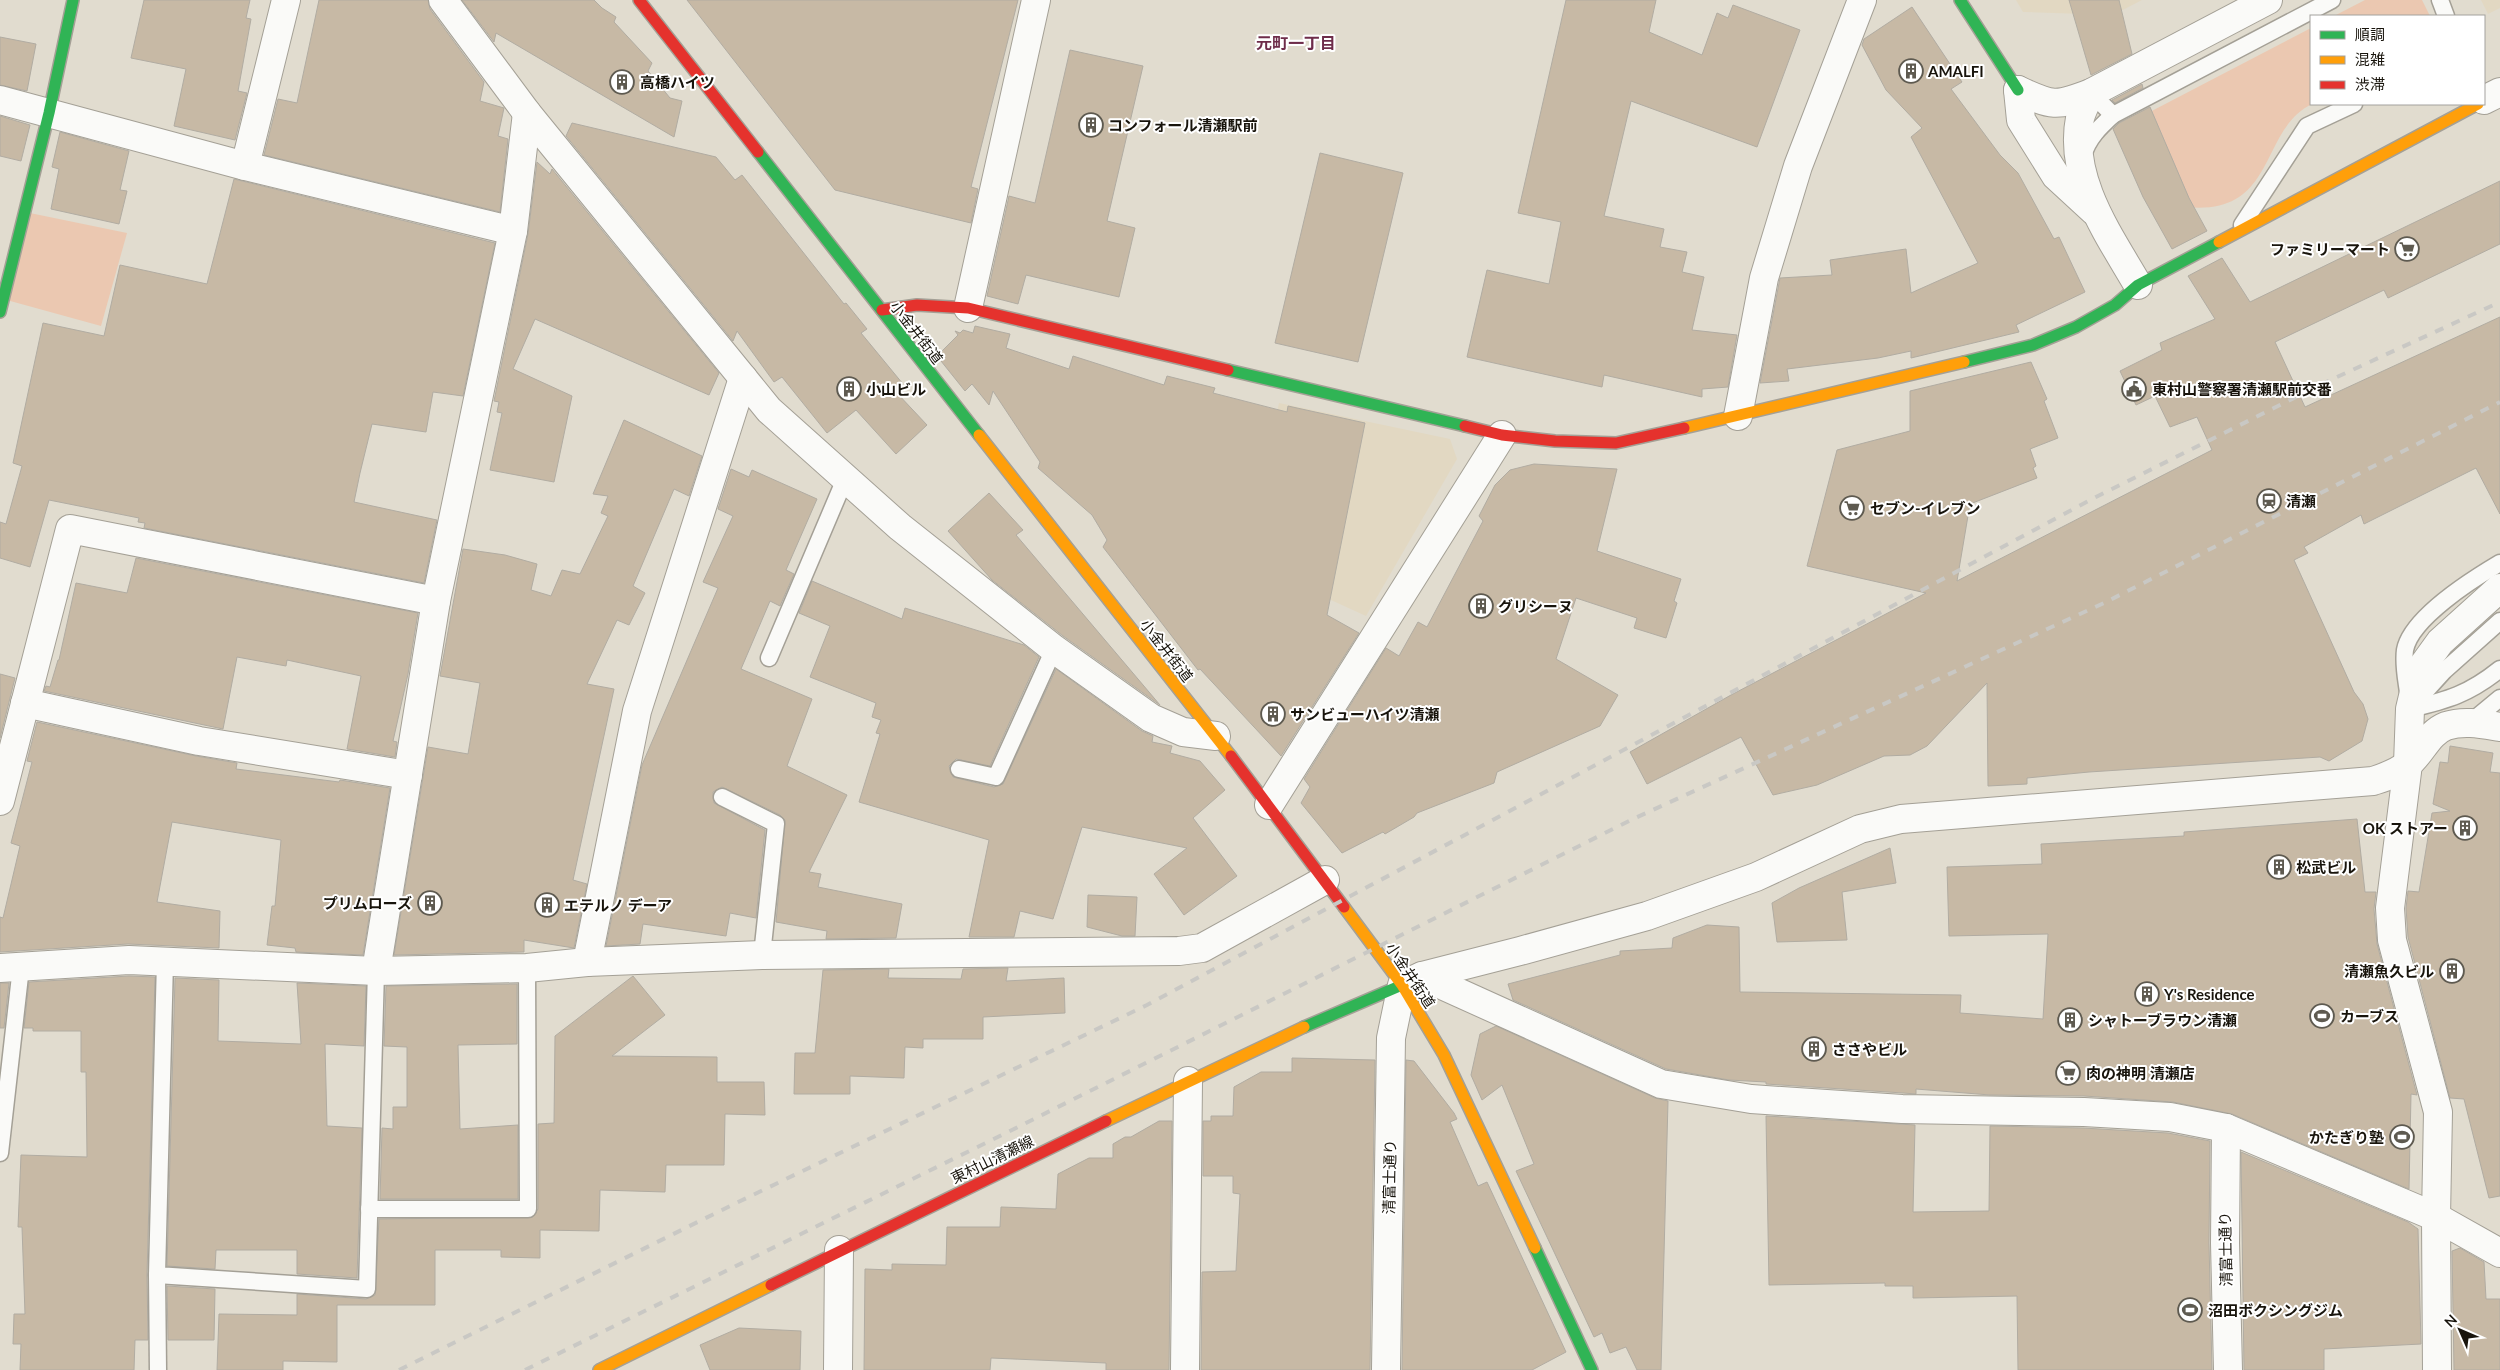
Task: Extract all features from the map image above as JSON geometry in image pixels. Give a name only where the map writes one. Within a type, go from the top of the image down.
[{"type":"main road","points":[[1,303],[49,113],[73,0]]},
{"type":"main road","name":"小金井街道","points":[[639,0],[1270,805],[1325,880],[1412,980],[1444,1055],[1592,1370]]},
{"type":"main road","points":[[1960,0],[2018,90]]},
{"type":"main road","points":[[882,310],[917,305],[968,308],[1502,435],[1555,442],[1616,443],[1738,416],[2033,345],[2106,312],[2124,299],[2138,285],[2476,105]]},
{"type":"main road","name":"東村山清瀬線","points":[[599,1370],[839,1250],[1188,1081],[1337,1011],[1412,980]]},
{"type":"street","points":[[245,166],[286,0]]},
{"type":"street","points":[[443,0],[527,112],[769,410],[900,527],[1054,649],[1151,718],[1183,732],[1216,736]]},
{"type":"street","points":[[968,308],[1036,0]]},
{"type":"street","points":[[1738,416],[1764,278],[1798,166],[1862,0]]},
{"type":"street","points":[[2018,90],[2043,101],[2064,104],[2091,93],[2268,0]]},
{"type":"street","points":[[2018,90],[2022,120],[2056,176],[2095,212]]},
{"type":"street","points":[[2485,100],[2500,92]]},
{"type":"street","points":[[2091,93],[2081,116],[2078,138],[2080,166],[2095,212],[2138,285]]},
{"type":"street","points":[[0,100],[245,166],[513,231]]},
{"type":"street","points":[[376,971],[436,601],[513,231],[527,112]]},
{"type":"street","points":[[587,962],[637,711],[743,378]]},
{"type":"street","points":[[1270,805],[1502,435]]},
{"type":"street","points":[[0,801],[70,529],[436,601]]},
{"type":"street","points":[[2437,1370],[2436,1217],[2438,1112],[2392,940],[2390,908],[2408,764],[2410,709],[2419,671],[2440,642],[2496,591]]},
{"type":"street","points":[[25,703],[199,741],[408,775]]},
{"type":"street","points":[[1412,980],[1647,916],[1756,877],[1860,829],[1901,819],[2373,781],[2390,775],[2408,764],[2432,736],[2446,726],[2471,722],[2500,727]]},
{"type":"street","points":[[11,968],[129,960],[376,971],[527,968],[587,962],[762,955],[1179,951],[1202,948],[1325,880]]},
{"type":"street","points":[[1412,980],[1661,1084],[1751,1100],[1902,1109],[2084,1112],[2170,1117],[2226,1128],[2436,1217],[2500,1253]]},
{"type":"street","name":"清富士通り","points":[[1386,1370],[1391,1038],[1412,980]]},
{"type":"street","points":[[1185,1370],[1188,1081]]},
{"type":"street","name":"清富士通り","points":[[2226,1128],[2225,1243],[2228,1370]]},
{"type":"street","points":[[838,1370],[839,1250]]},
{"type":"lane","points":[[2080,166],[2086,146],[2097,130],[2113,115],[2332,0]]},
{"type":"lane","points":[[2440,0],[2446,15]]},
{"type":"lane","points":[[2091,93],[2113,115]]},
{"type":"lane","points":[[2240,230],[2308,126],[2352,105]]},
{"type":"lane","points":[[769,658],[845,479]]},
{"type":"lane","points":[[2410,709],[2404,666],[2406,648],[2414,629],[2436,609],[2500,563]]},
{"type":"lane","points":[[2410,709],[2444,671],[2500,621]]},
{"type":"lane","points":[[959,769],[996,777],[1054,649]]},
{"type":"lane","points":[[2410,709],[2454,698],[2482,684],[2500,669]]},
{"type":"lane","points":[[2471,722],[2500,698]]},
{"type":"lane","points":[[722,797],[776,824],[762,955]]},
{"type":"lane","points":[[158,1370],[157,1275],[165,961]]},
{"type":"lane","points":[[0,1153],[11,968]]},
{"type":"lane","points":[[369,1209],[528,1209],[527,968]]},
{"type":"lane","points":[[157,1275],[367,1289],[376,971]]},
{"type":"shaded area","points":[[2016,0],[2142,0],[2113,15],[2023,12]]},
{"type":"shaded area","points":[[2365,0],[2422,0],[2430,15],[2336,15]]},
{"type":"shaded area","points":[[2481,0],[2500,0],[2500,8],[2488,14]]},
{"type":"shaded area","points":[[2310,29],[2311,105],[2295,116],[2282,132],[2263,169],[2252,185],[2237,198],[2216,206],[2186,207],[2146,114]]},
{"type":"shaded area","points":[[25,212],[127,233],[101,326],[3,299]]},
{"type":"shaded area","points":[[1279,403],[1450,439],[1457,459],[1366,616],[1243,560]]},
{"type":"building","points":[[144,0],[250,0],[246,18],[251,19],[238,91],[247,93],[235,140],[174,126],[186,69],[131,58]]},
{"type":"building","points":[[319,0],[428,0],[430,9],[484,82],[480,101],[504,108],[498,136],[508,139],[500,212],[264,155],[278,99],[297,103]]},
{"type":"building","points":[[462,0],[594,0],[616,17],[614,22],[652,63],[648,71],[670,98],[682,101],[674,137],[496,33],[494,42]]},
{"type":"building","points":[[687,0],[1018,0],[971,187],[978,189],[971,223],[835,190]]},
{"type":"building","points":[[1566,0],[1656,0],[1649,32],[1702,55],[1717,13],[1728,18],[1733,5],[1800,30],[1757,147],[1631,101],[1604,216],[1664,229],[1660,247],[1687,252],[1682,272],[1704,277],[1692,330],[1737,335],[1728,387],[1702,389],[1702,397],[1604,375],[1602,387],[1467,357],[1487,270],[1549,284],[1561,222],[1518,213]]},
{"type":"building","points":[[2069,0],[2119,0],[2132,54],[2091,75]]},
{"type":"building","points":[[1912,7],[1962,82],[1951,89],[2000,155],[2018,173],[2054,239],[2059,237],[2085,292],[2016,325],[2019,332],[1911,358],[1911,351],[1878,358],[1787,369],[1789,381],[1760,383],[1780,278],[1832,275],[1830,260],[1906,249],[1911,293],[1978,263],[1911,137],[1922,128],[1886,90],[1862,45],[1864,39]]},
{"type":"building","points":[[0,37],[36,44],[27,91],[0,85]]},
{"type":"building","points":[[1070,50],[1143,66],[1107,221],[1135,228],[1119,297],[1026,275],[1018,304],[987,296],[1009,196],[1035,203]]},
{"type":"building","points":[[2142,84],[2143,88],[2115,103],[2112,100]]},
{"type":"building","points":[[2150,107],[2189,198],[2207,231],[2172,249],[2143,197],[2113,129],[2119,123]]},
{"type":"building","points":[[0,116],[30,125],[21,161],[0,156]]},
{"type":"building","points":[[572,123],[716,157],[735,180],[742,175],[844,304],[846,303],[867,329],[861,333],[903,384],[896,392],[927,425],[896,454],[856,410],[827,433],[782,377],[774,382],[737,331],[733,341],[566,136]]},
{"type":"building","points":[[60,132],[129,151],[120,190],[127,191],[119,224],[51,209],[59,169],[52,167]]},
{"type":"building","points":[[1320,153],[1403,173],[1358,362],[1275,343]]},
{"type":"building","points":[[537,162],[550,174],[552,169],[719,373],[709,395],[535,319],[513,369],[572,396],[554,482],[490,470],[502,413],[497,412],[499,402],[494,401],[528,234]]},
{"type":"building","points":[[234,179],[495,243],[463,396],[433,392],[426,432],[372,424],[360,473],[354,502],[437,520],[424,583],[144,528],[145,523],[138,522],[139,518],[49,500],[30,567],[0,558],[0,522],[6,524],[22,466],[13,463],[43,323],[104,336],[120,265],[207,284]]},
{"type":"building","points":[[2500,181],[2500,244],[2388,298],[2384,290],[2275,342],[2305,407],[2500,317],[2500,514],[2476,468],[2364,524],[2361,515],[2304,547],[2308,553],[2294,560],[2354,692],[2363,704],[2368,719],[2362,741],[2329,761],[2320,757],[2089,772],[2027,778],[2027,784],[1988,786],[1987,683],[1927,746],[1910,755],[1884,756],[1817,785],[1773,795],[1741,737],[1647,784],[1630,752],[1731,695],[1926,593],[1807,566],[1837,450],[1910,431],[1910,391],[2031,362],[2047,399],[2044,401],[2058,438],[2030,449],[2036,466],[2033,468],[2037,478],[1970,504],[1957,581],[2212,450],[2197,417],[2170,427],[2155,396],[2136,405],[2120,371],[2162,350],[2160,343],[2215,319],[2188,276],[2222,258],[2250,302]]},
{"type":"building","points":[[975,326],[1010,334],[1006,348],[1069,369],[1073,356],[1164,385],[1167,376],[1215,388],[1213,393],[1287,412],[1288,406],[1365,423],[1327,615],[1359,633],[1281,756],[1200,669],[1198,670],[1103,547],[1107,540],[1092,515],[1038,468],[1040,462],[993,391],[989,405],[972,384],[965,391],[937,356],[958,335],[955,331],[960,333],[963,330],[973,333]]},
{"type":"building","points":[[624,420],[702,456],[689,496],[674,489],[633,586],[645,593],[629,625],[617,620],[587,684],[614,689],[573,880],[587,884],[574,948],[524,940],[524,952],[394,955],[428,747],[468,754],[480,683],[440,676],[463,549],[505,555],[537,564],[531,590],[551,596],[562,570],[580,574],[608,516],[601,513],[608,496],[593,494]]},
{"type":"building","points":[[1534,464],[1617,469],[1597,551],[1681,579],[1674,601],[1677,603],[1666,638],[1634,628],[1637,618],[1576,598],[1556,659],[1618,695],[1600,726],[1497,772],[1494,783],[1417,813],[1414,817],[1385,834],[1383,832],[1342,853],[1301,803],[1310,787],[1304,779],[1386,648],[1399,656],[1418,622],[1427,627],[1483,521],[1479,516],[1495,485],[1510,470]]},
{"type":"building","points":[[731,469],[749,477],[752,470],[817,499],[786,570],[794,574],[780,606],[770,601],[741,669],[812,699],[787,766],[847,795],[809,872],[821,874],[818,887],[902,904],[896,938],[826,939],[827,931],[776,922],[785,820],[780,815],[722,787],[713,792],[714,803],[765,830],[756,918],[730,913],[726,936],[643,924],[640,944],[606,946],[642,765],[718,588],[703,582],[733,516],[718,509]]},
{"type":"building","points":[[989,493],[1023,530],[1016,535],[1160,705],[1063,636],[992,580],[948,531]]},
{"type":"building","points":[[136,558],[418,613],[408,674],[393,741],[397,742],[395,757],[347,749],[361,676],[287,660],[286,666],[237,657],[223,729],[44,691],[46,686],[50,687],[59,660],[76,583],[127,593]]},
{"type":"building","points":[[812,581],[902,619],[905,608],[1024,645],[1039,657],[990,766],[956,759],[949,766],[953,777],[994,787],[1003,784],[1056,669],[1142,731],[1153,736],[1152,742],[1172,746],[1170,753],[1200,761],[1225,790],[1193,818],[1237,876],[1184,915],[1154,874],[1187,848],[1082,827],[1053,919],[1020,911],[1014,937],[969,937],[989,840],[859,802],[880,734],[876,733],[881,720],[872,717],[876,703],[810,677],[830,626],[799,613]]},
{"type":"building","points":[[0,674],[15,678],[0,738]]},
{"type":"building","points":[[37,722],[237,763],[236,769],[339,782],[340,780],[390,788],[363,955],[296,952],[295,948],[267,945],[272,906],[275,906],[281,840],[172,822],[157,902],[220,911],[219,948],[128,944],[0,952],[0,917],[3,918],[20,846],[11,843],[32,762],[27,761]]},
{"type":"building","points":[[2450,746],[2493,753],[2490,772],[2500,773],[2500,1196],[2489,1198],[2464,1099],[2450,1098],[2408,937],[2406,908],[2408,891],[2419,892],[2432,813],[2450,811],[2433,804],[2440,762],[2448,763]]},
{"type":"building","points":[[2357,819],[2365,892],[2376,892],[2374,909],[2377,944],[2417,1095],[2411,1094],[2409,1189],[2232,1114],[2173,1102],[2084,1096],[1990,1095],[1916,1089],[1916,1094],[1766,1084],[1766,1082],[1729,1080],[1666,1069],[1513,1000],[1508,984],[1620,955],[1620,951],[1672,948],[1673,938],[1707,925],[1739,927],[1740,992],[1961,995],[1960,1013],[2043,1019],[2048,934],[1949,936],[1947,867],[2042,864],[2041,844],[2184,836],[2184,832]]},
{"type":"building","points":[[1890,848],[1896,883],[1842,892],[1847,940],[1777,942],[1772,903],[1799,888]]},
{"type":"building","points":[[1088,895],[1137,897],[1135,936],[1122,936],[1087,927]]},
{"type":"building","points":[[1008,968],[1006,981],[1064,978],[1065,1013],[983,1017],[983,1039],[923,1039],[923,1048],[905,1047],[904,1078],[850,1076],[850,1094],[794,1094],[795,1053],[815,1053],[823,970],[889,969],[888,978],[961,979],[963,969]]},
{"type":"building","points":[[129,976],[155,977],[147,1275],[148,1340],[135,1340],[134,1370],[20,1370],[21,1344],[13,1344],[14,1314],[25,1314],[22,1227],[18,1227],[21,1155],[87,1157],[86,1072],[81,1072],[81,1031],[33,1031],[33,1028],[24,1028],[29,982]]},
{"type":"building","points":[[633,976],[665,1015],[612,1056],[717,1057],[717,1082],[764,1082],[765,1115],[725,1114],[724,1165],[666,1165],[665,1192],[600,1190],[599,1231],[540,1230],[540,1258],[501,1257],[501,1250],[435,1250],[435,1305],[337,1305],[337,1362],[283,1361],[283,1370],[217,1370],[219,1314],[297,1315],[297,1294],[366,1299],[375,1295],[379,1219],[533,1217],[538,1209],[538,1124],[554,1123],[555,1036]]},
{"type":"building","points":[[175,978],[219,980],[218,1041],[301,1044],[297,983],[366,986],[364,1046],[325,1044],[327,1126],[362,1128],[357,1278],[297,1274],[297,1250],[216,1250],[215,1269],[167,1266]]},
{"type":"building","points":[[0,983],[9,983],[4,1028],[0,1028]]},
{"type":"building","points":[[517,984],[517,1044],[458,1045],[460,1129],[518,1125],[518,1199],[380,1199],[382,1128],[393,1129],[393,1107],[407,1107],[407,1047],[384,1046],[386,986]]},
{"type":"building","points":[[1496,1026],[1655,1098],[1668,1101],[1661,1370],[1637,1370],[1626,1347],[1610,1353],[1602,1333],[1594,1337],[1516,1171],[1534,1164],[1502,1085],[1482,1100],[1471,1075],[1480,1034]]},
{"type":"building","points":[[1292,1058],[1375,1060],[1370,1370],[1201,1370],[1202,1272],[1236,1271],[1240,1194],[1233,1193],[1233,1176],[1203,1176],[1203,1121],[1211,1121],[1211,1116],[1233,1116],[1234,1087],[1261,1072],[1292,1072]]},
{"type":"building","points":[[1406,1060],[1414,1061],[1454,1113],[1457,1119],[1450,1122],[1478,1186],[1487,1182],[1566,1352],[1532,1370],[1402,1370]]},
{"type":"building","points":[[1766,1116],[1915,1125],[1913,1212],[1989,1211],[1990,1126],[2083,1128],[2168,1133],[2210,1141],[2209,1243],[2212,1370],[2018,1370],[2017,1296],[1913,1298],[1913,1286],[1885,1286],[1885,1283],[1769,1285]]},
{"type":"building","points":[[1159,1121],[1172,1121],[1169,1370],[1106,1370],[1106,1363],[991,1358],[990,1370],[864,1370],[865,1269],[892,1270],[892,1264],[946,1265],[947,1227],[1000,1227],[1001,1207],[1056,1209],[1058,1174],[1089,1158],[1113,1158],[1113,1144],[1125,1137],[1131,1137]]},
{"type":"building","points":[[2241,1152],[2408,1222],[2418,1229],[2421,1344],[2324,1349],[2324,1370],[2244,1370]]},
{"type":"building","points":[[2460,1248],[2484,1262],[2486,1299],[2500,1299],[2500,1370],[2454,1370],[2452,1251]]},
{"type":"building","points":[[167,1286],[215,1289],[214,1340],[168,1340]]},
{"type":"building","points":[[739,1328],[801,1331],[800,1370],[710,1370],[700,1345]]},
{"type":"railway","points":[[399,1370],[730,1206],[1147,1005],[2096,497],[2324,383],[2500,302]]},
{"type":"railway","points":[[525,1370],[1012,1130],[1631,820],[2104,603],[2500,402]]},
{"type":"traffic: fast","points":[[0,312],[49,113],[73,0]]},
{"type":"traffic: fast","points":[[1960,0],[2018,90]]},
{"type":"traffic: fast","points":[[758,152],[979,435]]},
{"type":"traffic: fast","points":[[1964,362],[2033,345],[2076,327],[2115,305],[2138,285],[2219,242]]},
{"type":"traffic: fast","points":[[1228,370],[1465,426]]},
{"type":"traffic: fast","points":[[1304,1027],[1402,985]]},
{"type":"traffic: fast","points":[[1535,1248],[1592,1370]]},
{"type":"traffic: slow","points":[[2219,242],[2476,105]]},
{"type":"traffic: slow","points":[[1684,428],[1964,362]]},
{"type":"traffic: slow","points":[[979,435],[1231,756]]},
{"type":"traffic: slow","points":[[1344,907],[1402,985],[1444,1055],[1535,1248]]},
{"type":"traffic: slow","points":[[1106,1121],[1304,1027]]},
{"type":"traffic: slow","points":[[599,1370],[771,1285]]},
{"type":"traffic: jam","points":[[639,0],[758,152]]},
{"type":"traffic: jam","points":[[882,310],[917,305],[968,308],[1228,370]]},
{"type":"traffic: jam","points":[[1465,426],[1502,435],[1555,441],[1616,443],[1684,428]]},
{"type":"traffic: jam","points":[[1231,756],[1344,907]]},
{"type":"traffic: jam","points":[[771,1285],[1106,1121]]},
{"type":"place","name":"AMALFI","points":[[1911,71]]},
{"type":"place","name":"高橋ハイツ","points":[[622,82]]},
{"type":"place","name":"コンフォール清瀬駅前","points":[[1091,125]]},
{"type":"place","name":"ファミリーマート","points":[[2407,249]]},
{"type":"place","name":"小山ビル","points":[[849,389]]},
{"type":"place","name":"東村山警察署清瀬駅前交番","points":[[2134,389]]},
{"type":"place","name":"清瀬","points":[[2269,501]]},
{"type":"place","name":"セブン-イレブン","points":[[1852,508]]},
{"type":"place","name":"グリシーヌ","points":[[1481,606]]},
{"type":"place","name":"サンビューハイツ清瀬","points":[[1273,714]]},
{"type":"place","name":"OK ストアー","points":[[2465,828]]},
{"type":"place","name":"松武ビル","points":[[2279,867]]},
{"type":"place","name":"プリムローズ","points":[[430,903]]},
{"type":"place","name":"エテルノ デーア","points":[[547,905]]},
{"type":"place","name":"清瀬魚久ビル","points":[[2452,971]]},
{"type":"place","name":"Y's Residence","points":[[2147,994]]},
{"type":"place","name":"カーブス","points":[[2322,1016]]},
{"type":"place","name":"シャトーブラウン清瀬","points":[[2070,1020]]},
{"type":"place","name":"ささやビル","points":[[1814,1049]]},
{"type":"place","name":"肉の神明 清瀬店","points":[[2068,1073]]},
{"type":"place","name":"かたぎり塾","points":[[2402,1137]]},
{"type":"place","name":"沼田ボクシングジム","points":[[2190,1310]]},
{"type":"district","name":"元町一丁目","points":[[1296,42]]}]
